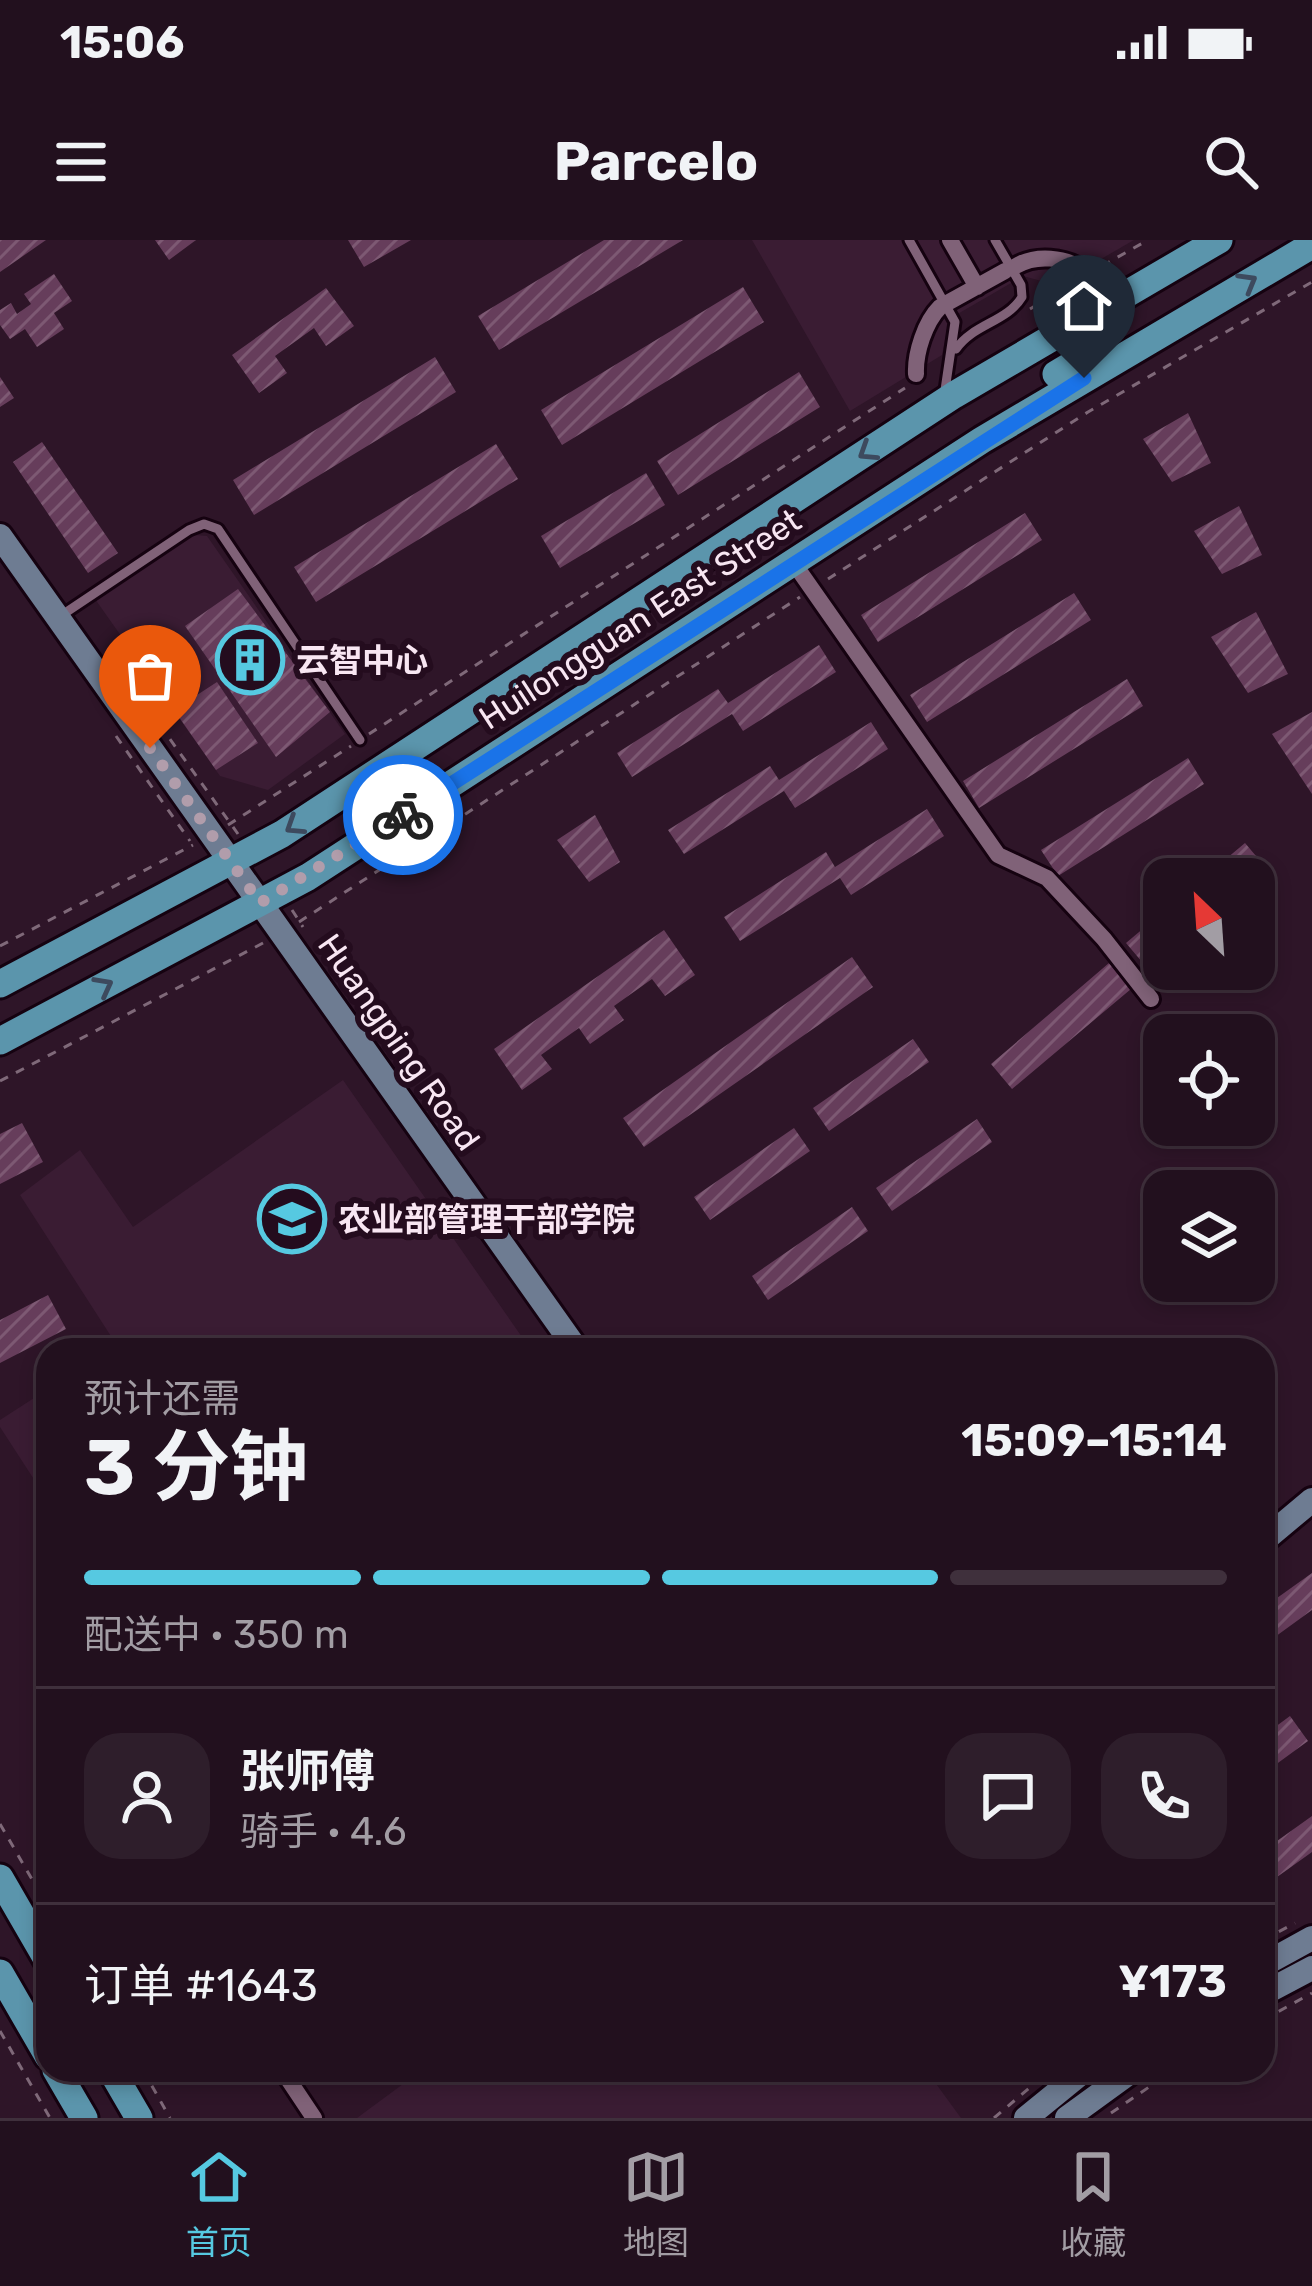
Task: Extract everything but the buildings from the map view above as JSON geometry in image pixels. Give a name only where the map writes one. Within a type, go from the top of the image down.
[{"type":"main road","points":[[1182,321],[1150,326],[1139,314],[1140,299],[1220,240]]},
{"type":"main road","name":"Huilongguan East Street","points":[[0,984],[282,834],[914,422],[1220,240]]},
{"type":"main road","name":"Huilongguan East Street","points":[[0,1041],[308,877],[982,440],[1312,245]]},
{"type":"main road","points":[[982,440],[1040,385],[1089,352],[1093,342],[1085,328],[1064,331]]},
{"type":"main road","name":"Huangping Road","points":[[0,536],[568,1338]]},
{"type":"main road","points":[[1275,1530],[1312,1500]]},
{"type":"main road","points":[[0,1878],[36,1940]]},
{"type":"main road","points":[[1275,1954],[1304,1930]]},
{"type":"main road","points":[[1275,1988],[1312,1968]]},
{"type":"main road","points":[[0,1973],[36,2035]]},
{"type":"main road","points":[[63,2082],[84,2118]]},
{"type":"main road","points":[[119,2082],[140,2118]]},
{"type":"main road","points":[[1025,2118],[1083,2082]]},
{"type":"main road","points":[[1067,2118],[1088,2082]]},
{"type":"street","points":[[950,240],[977,286]]},
{"type":"street","points":[[918,376],[915,365],[930,320],[945,304],[1037,257],[1090,271]]},
{"type":"street","points":[[793,562],[998,854],[1047,878],[1151,999]]},
{"type":"street","points":[[290,2082],[314,2118]]},
{"type":"lane","points":[[909,240],[955,322],[942,397],[914,422]]},
{"type":"lane","points":[[952,358],[964,338],[1014,308],[1022,297],[1021,285],[995,240]]},
{"type":"lane","points":[[58,618],[189,530],[204,524],[218,529],[360,740]]},
{"type":"path","points":[[1029,310],[1148,240]]},
{"type":"path","points":[[271,797],[918,376]]},
{"type":"path","points":[[0,946],[162,861]]},
{"type":"path","points":[[0,1082],[216,968]]},
{"type":"path","points":[[0,1824],[36,1886]]},
{"type":"path","points":[[1275,2013],[1312,1993]]},
{"type":"path","points":[[0,2031],[50,2118]]},
{"type":"path","points":[[149,2082],[170,2118]]},
{"type":"path","points":[[1103,2118],[1156,2082]]},
{"type":"shaded area","points":[[752,240],[1134,240],[1056,285],[1023,276],[949,319],[942,355],[850,411]]},
{"type":"shaded area","points":[[195,535],[207,536],[345,734],[268,790],[220,776],[95,599]]},
{"type":"shaded area","name":"农业部管理干部学院","points":[[343,1080],[523,1338],[112,1338],[20,1195],[80,1150],[133,1227]]},
{"type":"shaded area","points":[[36,1397],[36,1482],[0,1427],[0,1420]]},
{"type":"shaded area","points":[[406,2082],[935,2082],[961,2118],[357,2118]]},
{"type":"way so far","points":[[150,748],[260,903],[403,815]]},
{"type":"place","name":"云智中心","points":[[250,660]]},
{"type":"place","name":"农业部管理干部学院","points":[[292,1219]]},
{"type":"route","points":[[403,815],[1084,378]]}]
